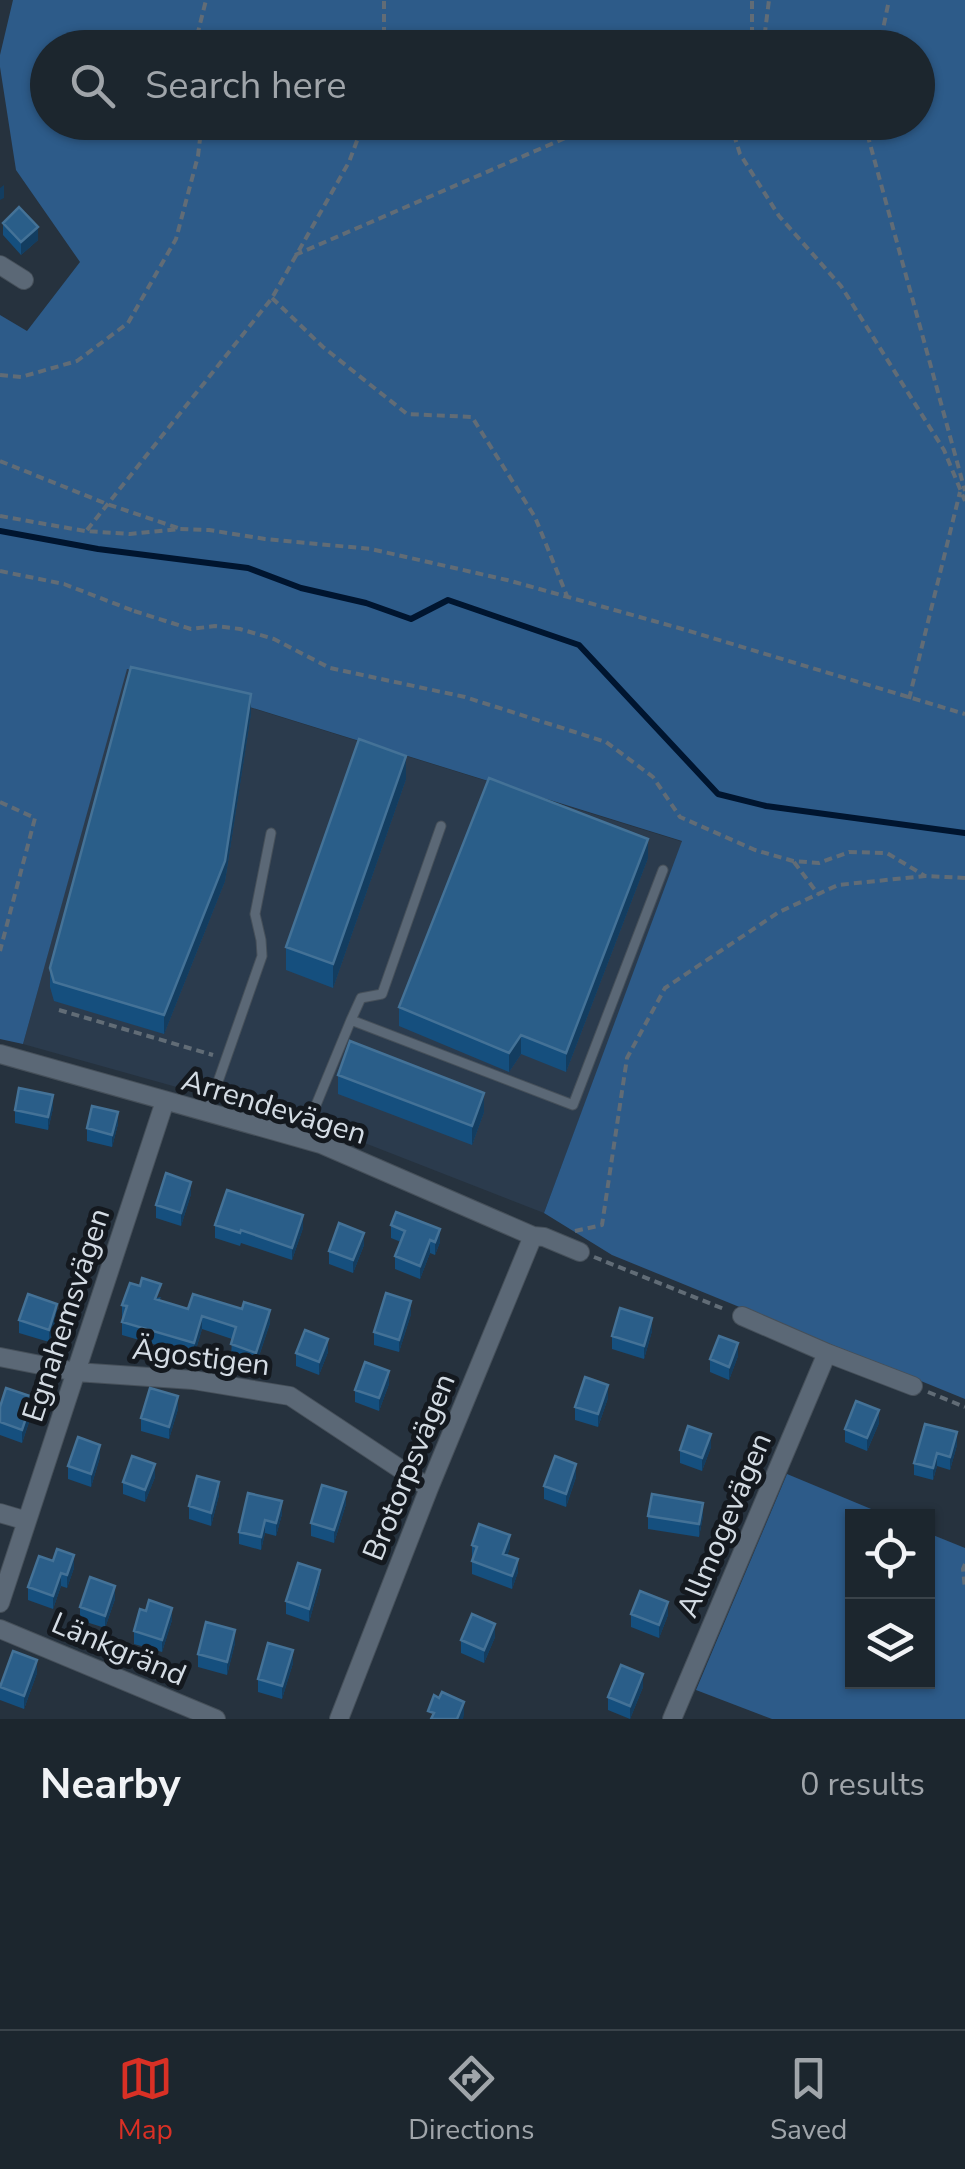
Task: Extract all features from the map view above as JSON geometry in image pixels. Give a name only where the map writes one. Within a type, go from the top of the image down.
[{"type":"street","points":[[0,265],[24,280]]},
{"type":"street","name":"Arrendevägen","points":[[0,1054],[321,1144],[580,1252]]},
{"type":"street","name":"Egnahemsvägen","points":[[0,1603],[165,1101]]},
{"type":"street","name":"Brotorpsvägen","points":[[340,1719],[429,1488],[538,1236]]},
{"type":"street","points":[[742,1316],[913,1386]]},
{"type":"street","name":"Allmogevägen","points":[[672,1719],[827,1353]]},
{"type":"street","name":"Ägostigen","points":[[0,1358],[76,1372],[193,1380],[290,1396],[429,1488]]},
{"type":"street","points":[[0,1513],[27,1521]]},
{"type":"street","points":[[0,1536],[20,1543]]},
{"type":"street","name":"Länkgränd","points":[[0,1629],[216,1719]]},
{"type":"lane","points":[[302,1139],[361,998],[382,994],[441,826]]},
{"type":"lane","points":[[206,1113],[262,956],[256,914],[272,833]]},
{"type":"lane","points":[[351,1020],[573,1104],[664,870]]},
{"type":"path","points":[[198,30],[206,0]]},
{"type":"path","points":[[384,0],[384,30]]},
{"type":"path","points":[[752,0],[752,30]]},
{"type":"path","points":[[766,30],[770,0]]},
{"type":"path","points":[[883,30],[889,0]]},
{"type":"path","points":[[0,375],[21,377],[77,361],[128,323],[176,239],[200,140]]},
{"type":"path","points":[[86,531],[272,298],[349,162],[357,140]]},
{"type":"path","points":[[295,255],[560,140]]},
{"type":"path","points":[[736,140],[740,154],[779,216],[841,286],[944,450],[962,492],[909,699]]},
{"type":"path","points":[[869,140],[965,501]]},
{"type":"path","points":[[272,298],[323,347],[407,414],[472,416],[536,517],[567,596]]},
{"type":"path","points":[[0,461],[180,529]]},
{"type":"path","points":[[0,516],[86,531],[130,534],[209,530],[372,550],[567,596],[965,714]]},
{"type":"path","points":[[0,571],[64,584],[191,629],[240,629],[274,639],[330,668],[465,697],[606,742],[653,777],[680,816],[754,850],[819,863],[849,852],[886,852],[925,876]]},
{"type":"path","points":[[134,611],[142,613]]},
{"type":"path","points":[[0,802],[35,818],[0,952]]},
{"type":"path","points":[[793,860],[818,894]]},
{"type":"path","points":[[538,1236],[602,1225],[626,1058],[665,988],[780,912],[838,885],[925,876],[965,878]]},
{"type":"path","points":[[59,1010],[226,1058]]},
{"type":"path","points":[[580,1252],[742,1316]]},
{"type":"path","points":[[913,1386],[965,1407]]},
{"type":"path","points":[[965,1564],[965,1589]]},
{"type":"shaded area","points":[[13,0],[965,0],[965,1399],[612,1255],[544,1213],[682,841],[127,669],[23,1044],[0,1039],[0,315],[27,331],[80,262],[16,170],[0,67]]},
{"type":"shaded area","points":[[126,669],[683,842],[544,1213],[334,1131],[23,1044]]},
{"type":"shaded area","points":[[787,1474],[871,1509],[845,1509],[845,1689],[935,1689],[935,1536],[965,1548],[965,1719],[772,1719],[696,1690]]},
{"type":"building","points":[[19,207],[38,227],[21,242],[3,223]]},
{"type":"building","points":[[131,667],[251,694],[225,861],[164,1015],[54,982],[50,968]]},
{"type":"building","points":[[359,739],[406,756],[333,964],[286,947]]},
{"type":"building","points":[[489,778],[648,839],[566,1053],[521,1035],[509,1053],[399,1007]]},
{"type":"building","points":[[350,1041],[484,1093],[472,1126],[338,1075]]},
{"type":"building","points":[[19,1088],[53,1095],[48,1117],[15,1110]]},
{"type":"building","points":[[92,1106],[118,1112],[112,1135],[87,1128]]},
{"type":"building","points":[[166,1173],[191,1182],[181,1213],[156,1205]]},
{"type":"building","points":[[227,1190],[303,1215],[292,1248],[215,1225]]},
{"type":"building","points":[[396,1212],[440,1229],[435,1242],[430,1240],[420,1266],[395,1256],[405,1231],[391,1225]]},
{"type":"building","points":[[339,1223],[364,1233],[353,1260],[329,1251]]},
{"type":"building","points":[[142,1278],[161,1284],[155,1299],[188,1309],[193,1294],[242,1309],[244,1302],[270,1310],[256,1353],[231,1344],[236,1327],[202,1316],[194,1343],[122,1322],[127,1306],[122,1305],[130,1283],[140,1286]]},
{"type":"building","points":[[386,1293],[411,1301],[399,1340],[374,1332]]},
{"type":"building","points":[[28,1294],[57,1304],[49,1330],[19,1320]]},
{"type":"building","points":[[620,1308],[652,1318],[644,1346],[612,1336]]},
{"type":"building","points":[[305,1330],[328,1339],[319,1362],[296,1353]]},
{"type":"building","points":[[719,1336],[738,1343],[729,1367],[710,1359]]},
{"type":"building","points":[[365,1362],[389,1371],[379,1398],[355,1390]]},
{"type":"building","points":[[585,1377],[608,1385],[598,1414],[575,1407]]},
{"type":"building","points":[[6,1388],[33,1397],[22,1430],[0,1422]]},
{"type":"building","points":[[150,1388],[178,1396],[169,1427],[141,1418]]},
{"type":"building","points":[[856,1401],[879,1410],[867,1438],[845,1429]]},
{"type":"building","points":[[925,1424],[957,1432],[950,1457],[937,1453],[933,1468],[914,1463]]},
{"type":"building","points":[[688,1426],[711,1434],[702,1458],[680,1450]]},
{"type":"building","points":[[78,1437],[100,1445],[91,1474],[68,1466]]},
{"type":"building","points":[[132,1456],[155,1464],[145,1490],[123,1482]]},
{"type":"building","points":[[555,1456],[576,1464],[566,1494],[544,1486]]},
{"type":"building","points":[[197,1476],[219,1482],[211,1513],[189,1506]]},
{"type":"building","points":[[322,1485],[346,1492],[334,1530],[311,1523]]},
{"type":"building","points":[[248,1493],[282,1501],[276,1523],[265,1520],[261,1537],[239,1532]]},
{"type":"building","points":[[652,1494],[703,1503],[699,1524],[648,1516]]},
{"type":"building","points":[[479,1524],[510,1535],[503,1554],[518,1559],[512,1576],[472,1561]]},
{"type":"building","points":[[57,1549],[74,1555],[67,1575],[61,1573],[53,1596],[28,1587],[39,1556],[53,1561]]},
{"type":"building","points":[[298,1563],[320,1570],[309,1609],[286,1601]]},
{"type":"building","points":[[90,1577],[115,1586],[105,1616],[80,1607]]},
{"type":"building","points":[[640,1591],[668,1602],[659,1625],[631,1614]]},
{"type":"building","points":[[149,1600],[172,1608],[162,1640],[134,1631],[140,1609],[146,1611]]},
{"type":"building","points":[[472,1614],[495,1624],[484,1650],[461,1640]]},
{"type":"building","points":[[206,1622],[235,1630],[227,1662],[198,1654]]},
{"type":"building","points":[[268,1643],[293,1650],[282,1686],[258,1679]]},
{"type":"building","points":[[13,1651],[37,1660],[24,1696],[0,1687]]},
{"type":"building","points":[[621,1665],[643,1674],[630,1706],[608,1697]]},
{"type":"building","points":[[442,1692],[464,1702],[457,1719],[431,1719],[434,1713],[428,1711],[434,1695],[439,1698]]},
{"type":"waterway","points":[[0,531],[98,549],[248,568],[301,588],[366,603],[411,619],[448,600],[579,645],[718,794],[766,806],[965,833]]}]
